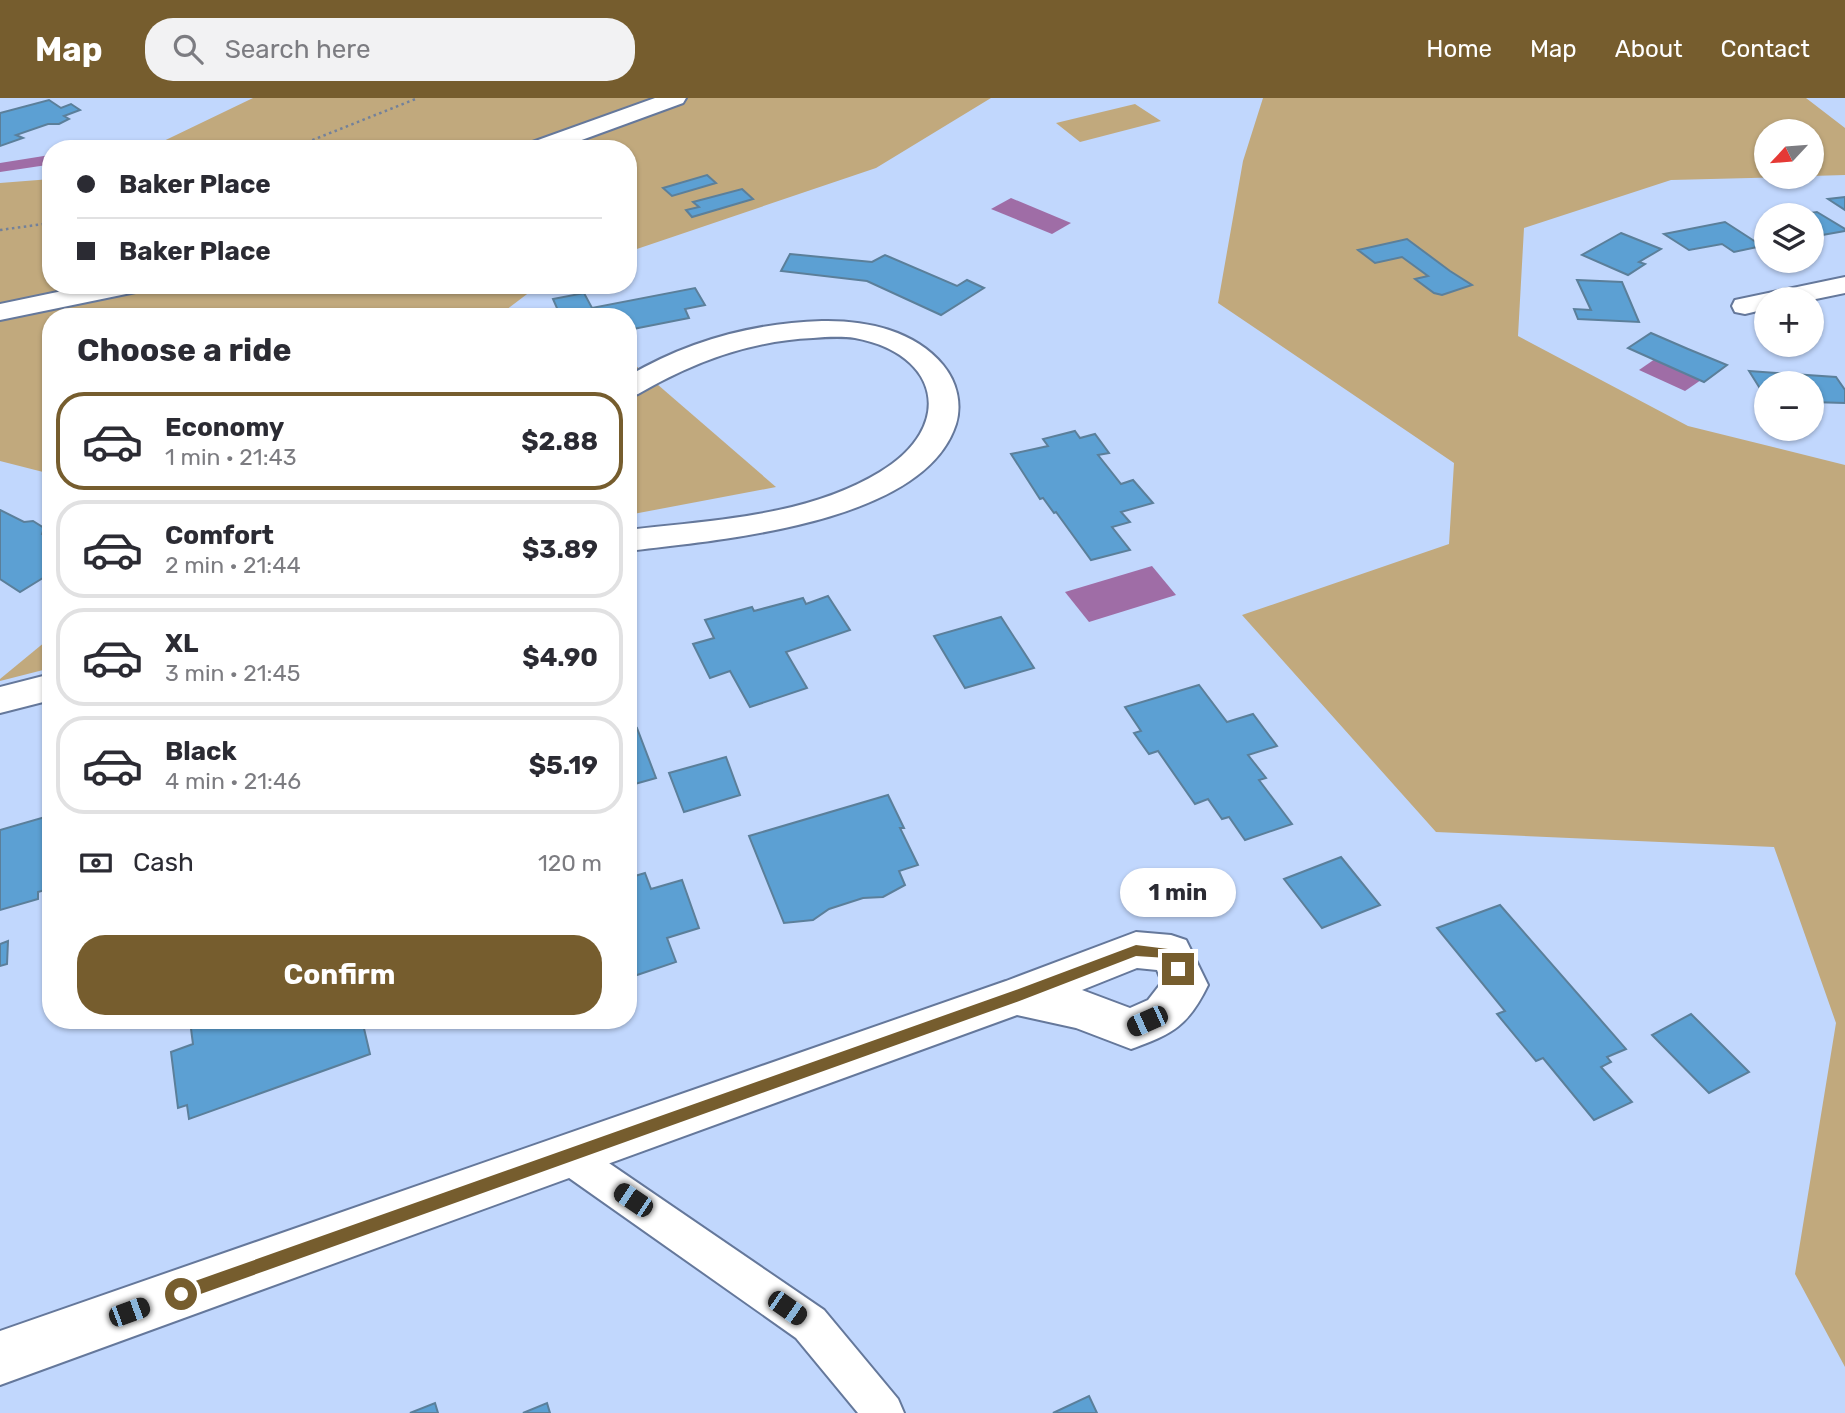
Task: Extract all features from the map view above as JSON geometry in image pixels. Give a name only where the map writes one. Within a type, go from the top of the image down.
[{"type":"street","points":[[561,140],[675,98]]},
{"type":"street","points":[[1824,289],[1845,285]]},
{"type":"street","points":[[0,312],[87,294]]},
{"type":"street","points":[[637,383],[688,355],[731,340],[777,332],[855,330],[880,337],[918,356],[935,372],[943,387],[946,406],[943,426],[932,445],[914,463],[890,480],[859,494],[807,512],[750,525],[637,540]]},
{"type":"street","points":[[0,701],[42,689]]},
{"type":"street","points":[[0,1358],[1017,996]]},
{"type":"lane","points":[[568,1156],[810,1324],[884,1413]]},
{"type":"path","points":[[313,140],[418,98]]},
{"type":"path","points":[[0,230],[42,224]]},
{"type":"shaded area","points":[[253,98],[991,98],[876,168],[637,249],[637,140],[166,140]]},
{"type":"shaded area","points":[[1263,98],[1806,98],[1845,128],[1845,175],[1824,176],[1824,119],[1754,119],[1754,178],[1671,180],[1524,228],[1518,336],[1688,426],[1845,465],[1845,1367],[1795,1274],[1836,1023],[1774,847],[1436,832],[1242,615],[1449,544],[1454,463],[1218,303],[1243,161]]},
{"type":"shaded area","points":[[1135,104],[1161,121],[1080,142],[1056,123]]},
{"type":"shaded area","points":[[42,156],[42,166],[0,172],[0,163]]},
{"type":"shaded area","points":[[42,180],[42,294],[527,294],[509,308],[42,308],[42,472],[0,461],[0,183]]},
{"type":"shaded area","points":[[1011,198],[1071,223],[1052,234],[991,209]]},
{"type":"shaded area","points":[[1655,359],[1701,380],[1685,391],[1639,370]]},
{"type":"shaded area","points":[[637,367],[776,487],[637,513]]},
{"type":"shaded area","points":[[1152,566],[1176,595],[1089,622],[1065,592]]},
{"type":"shaded area","points":[[42,644],[42,670],[0,679]]},
{"type":"building","points":[[49,100],[61,108],[71,104],[80,110],[64,116],[69,119],[59,124],[48,124],[16,135],[23,138],[0,146],[0,113]]},
{"type":"building","points":[[707,175],[716,183],[672,196],[663,188]]},
{"type":"building","points":[[742,189],[753,199],[692,217],[686,210],[699,207],[693,202]]},
{"type":"building","points":[[1845,197],[1845,210],[1828,199]]},
{"type":"building","points":[[1824,216],[1845,229],[1824,235]]},
{"type":"building","points":[[1725,222],[1754,241],[1754,248],[1734,252],[1722,244],[1689,250],[1664,234]]},
{"type":"building","points":[[1621,233],[1661,249],[1639,262],[1645,264],[1628,275],[1582,255]]},
{"type":"building","points":[[1407,239],[1472,285],[1442,295],[1434,293],[1415,279],[1428,276],[1402,257],[1375,263],[1358,250]]},
{"type":"building","points":[[790,254],[872,262],[885,255],[957,286],[967,280],[984,288],[941,315],[867,281],[781,271]]},
{"type":"building","points":[[1577,280],[1622,282],[1639,322],[1578,319],[1574,309],[1591,310]]},
{"type":"building","points":[[695,288],[705,305],[685,309],[689,318],[637,328],[637,308],[592,308]]},
{"type":"building","points":[[579,294],[585,294],[592,308],[557,308],[553,299]]},
{"type":"building","points":[[1651,333],[1727,365],[1704,382],[1628,348]]},
{"type":"building","points":[[1824,376],[1836,377],[1845,390],[1845,403],[1824,402]]},
{"type":"building","points":[[1075,431],[1080,438],[1095,434],[1109,453],[1098,455],[1121,484],[1133,480],[1153,503],[1121,512],[1130,522],[1112,527],[1130,550],[1091,560],[1056,512],[1054,513],[1043,498],[1040,499],[1011,454],[1048,446],[1043,439]]},
{"type":"building","points":[[0,510],[24,522],[33,521],[42,527],[42,579],[20,592],[0,579]]},
{"type":"building","points":[[828,596],[850,630],[786,652],[807,688],[750,707],[730,671],[710,678],[693,644],[714,638],[705,620],[752,607],[754,611],[803,598],[806,604]]},
{"type":"building","points":[[1001,617],[1034,668],[965,688],[934,636]]},
{"type":"building","points":[[1199,685],[1227,722],[1253,714],[1277,746],[1248,755],[1266,778],[1259,780],[1292,824],[1245,840],[1229,817],[1222,819],[1208,799],[1195,804],[1158,751],[1149,754],[1134,733],[1141,731],[1125,707]]},
{"type":"building","points":[[637,728],[656,778],[637,783]]},
{"type":"building","points":[[726,757],[740,795],[684,812],[669,773]]},
{"type":"building","points":[[888,795],[918,865],[899,871],[905,885],[883,897],[863,898],[829,909],[813,920],[784,923],[749,836]]},
{"type":"building","points":[[42,818],[42,891],[38,892],[38,899],[0,910],[0,830]]},
{"type":"building","points":[[1341,857],[1380,905],[1322,928],[1284,879]]},
{"type":"building","points":[[645,873],[651,889],[682,880],[699,928],[667,938],[676,962],[637,975],[637,875]]},
{"type":"building","points":[[1500,905],[1626,1049],[1607,1057],[1611,1062],[1601,1067],[1632,1102],[1594,1120],[1543,1058],[1536,1061],[1497,1014],[1505,1011],[1437,928]]},
{"type":"building","points":[[8,941],[7,964],[0,966],[0,944]]},
{"type":"building","points":[[1691,1014],[1749,1072],[1709,1093],[1652,1035]]},
{"type":"building","points":[[191,1029],[364,1029],[370,1054],[189,1119],[187,1105],[178,1108],[171,1052],[193,1044]]},
{"type":"building","points":[[1089,1396],[1097,1413],[1053,1413]]},
{"type":"building","points":[[435,1403],[438,1413],[410,1413]]},
{"type":"building","points":[[547,1403],[550,1413],[523,1413]]},
{"type":"route","points":[[181,1294],[1017,996],[1136,950],[1171,953],[1178,969]]}]
